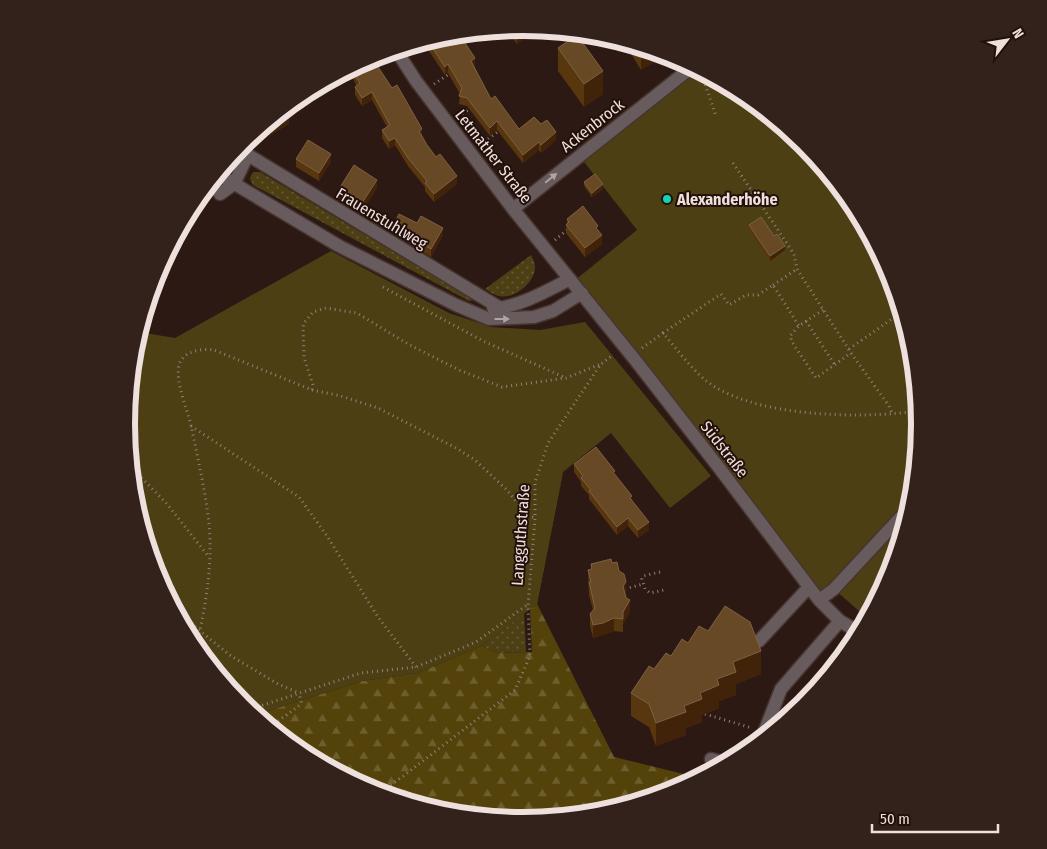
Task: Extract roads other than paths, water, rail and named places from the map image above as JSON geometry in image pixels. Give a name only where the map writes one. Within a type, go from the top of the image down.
[{"type":"street","name":"Letmather Straße","points":[[400,57],[422,91],[570,279]]},
{"type":"street","name":"Ackenbrock","points":[[513,209],[686,72]]},
{"type":"street","name":"Frauenstuhlweg","points":[[248,152],[500,308]]},
{"type":"street","points":[[220,194],[234,184],[243,157]]},
{"type":"street","points":[[224,178],[339,246],[456,305],[489,319],[534,317],[553,311],[582,293]]},
{"type":"street","points":[[456,305],[500,308],[526,300],[570,279]]},
{"type":"street","name":"Südstraße","points":[[570,279],[720,469],[819,600],[840,620],[853,629]]},
{"type":"street","points":[[819,600],[834,589],[901,517]]},
{"type":"street","points":[[759,641],[809,587]]},
{"type":"street","points":[[767,727],[782,689],[840,620]]},
{"type":"street","points":[[711,759],[718,761]]},
{"type":"place","name":"Alexanderhöhe","points":[[667,199]]}]
